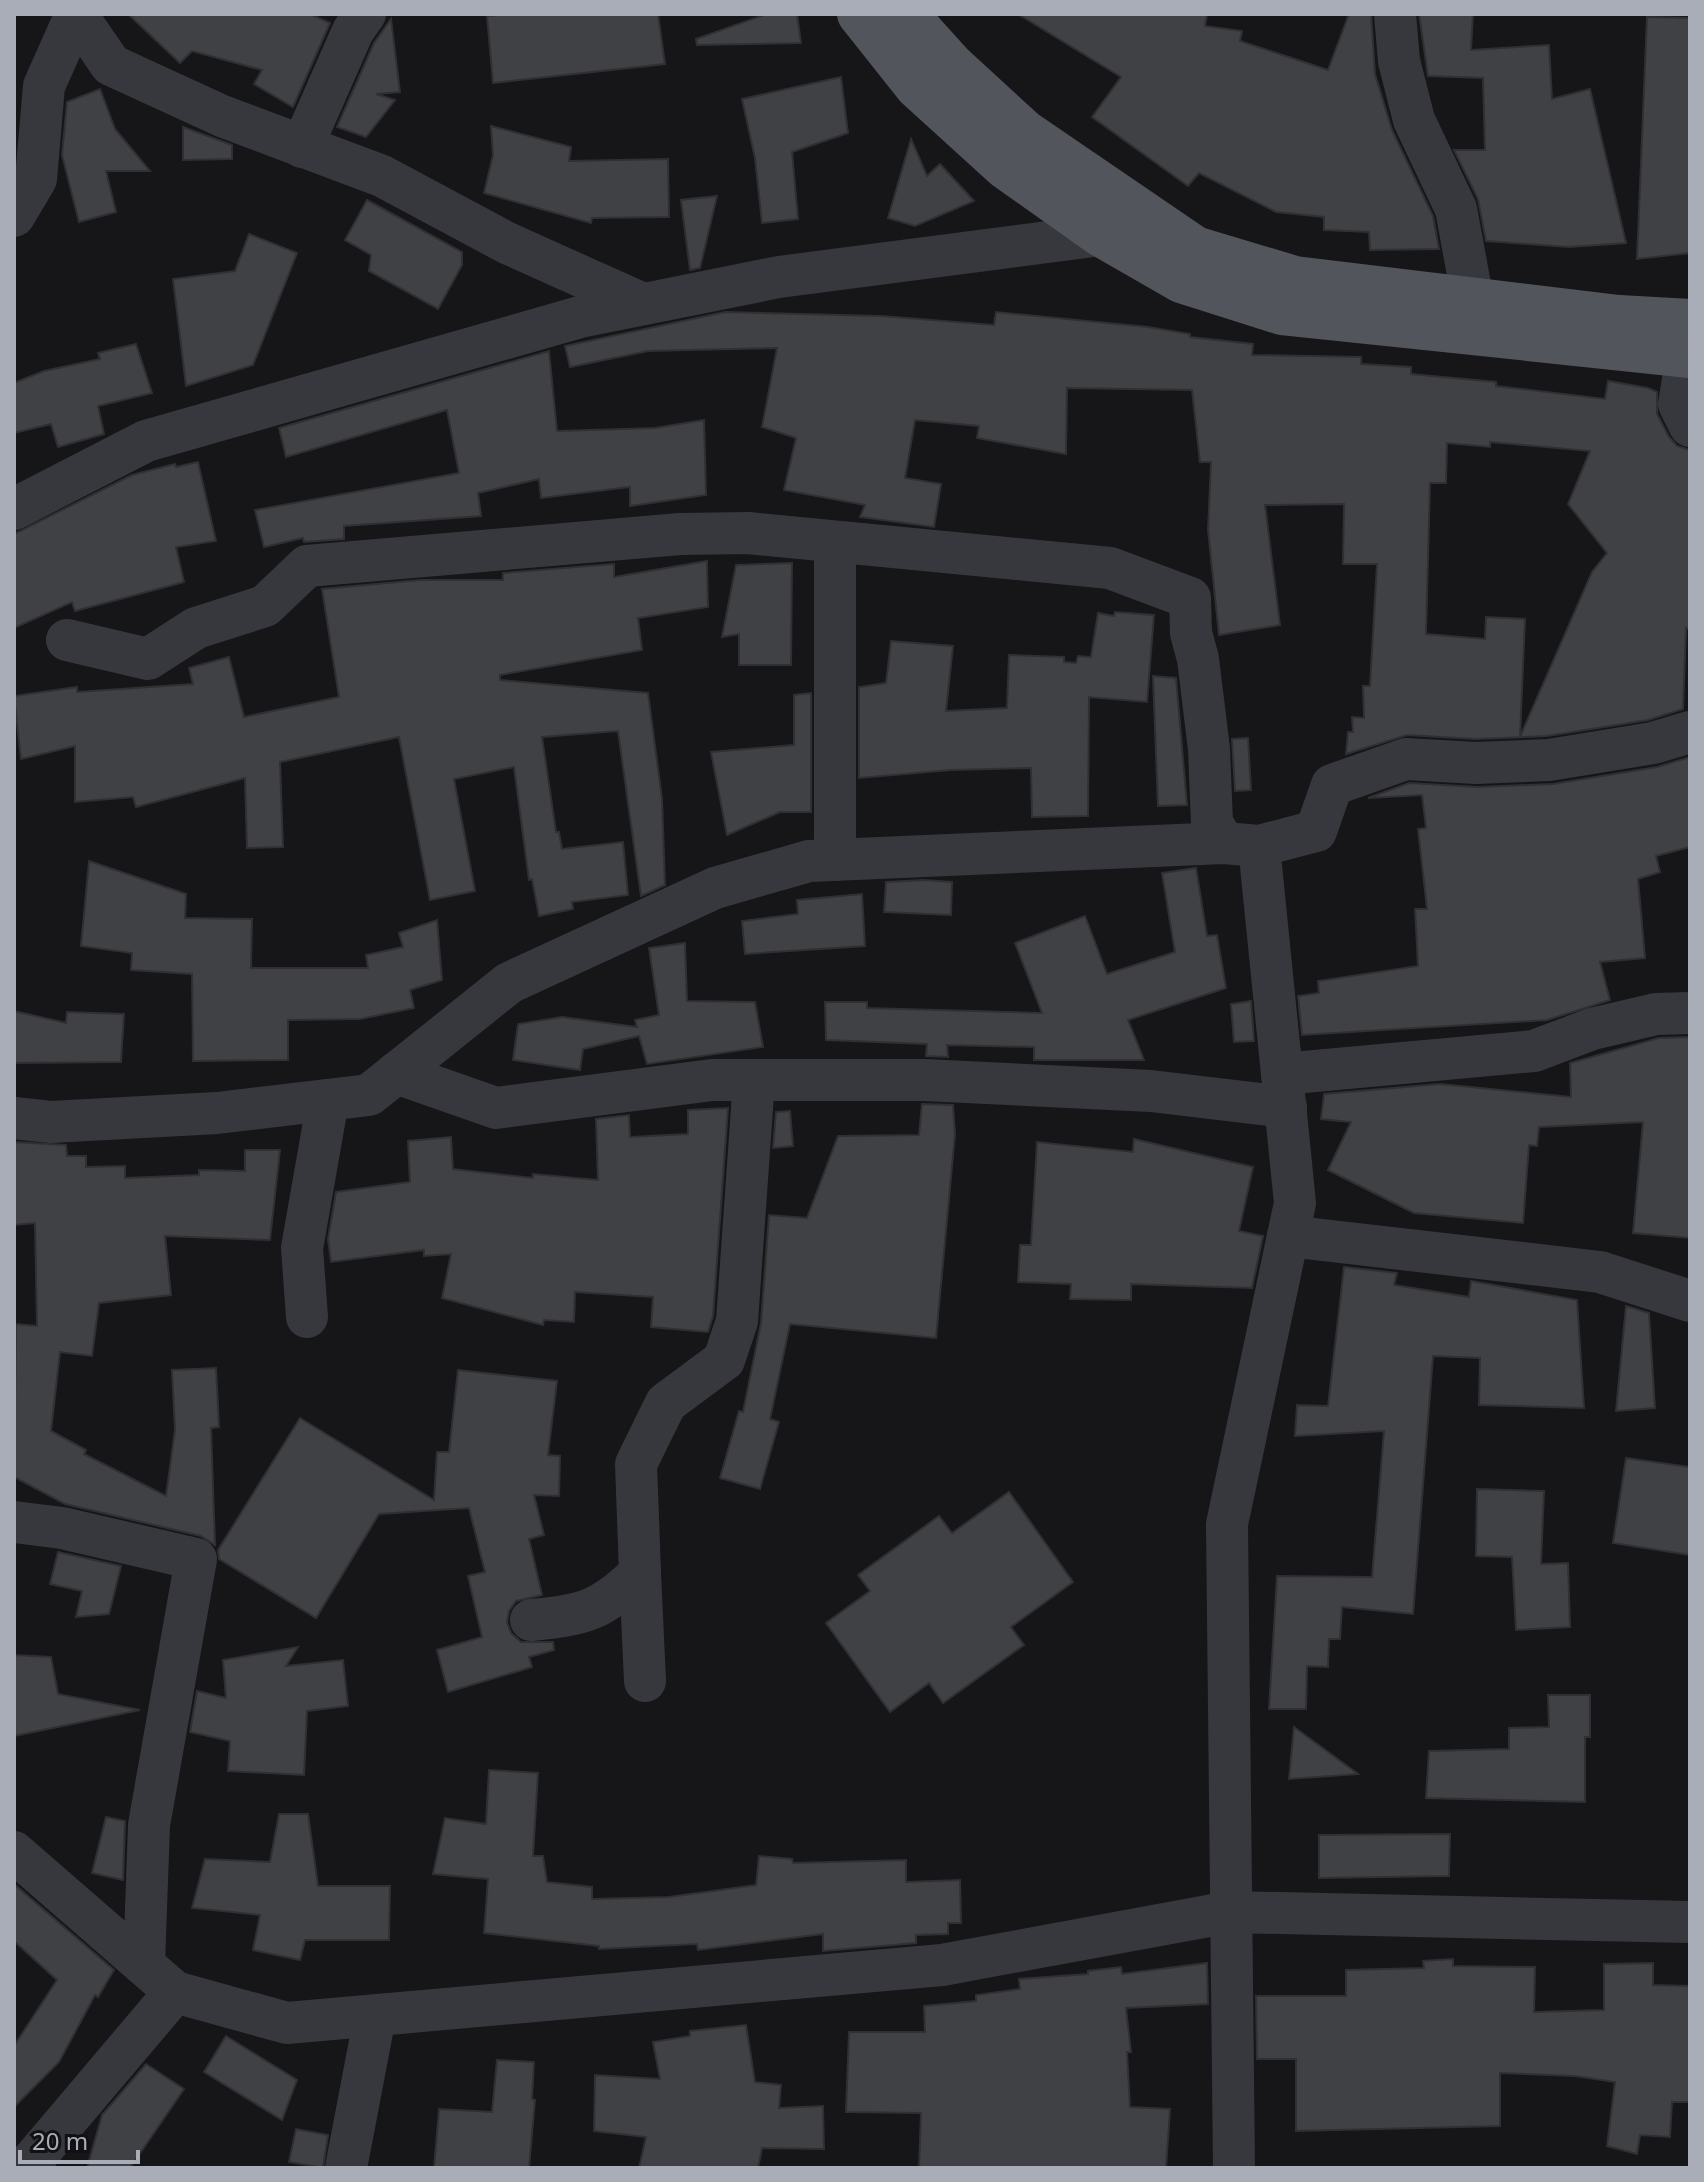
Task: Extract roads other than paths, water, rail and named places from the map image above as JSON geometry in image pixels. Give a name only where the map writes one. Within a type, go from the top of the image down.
[{"type":"main road","points":[[859,14],[917,87],[1005,167],[1101,235],[1181,281],[1616,332],[1689,344]]},
{"type":"main road","points":[[906,14],[952,65],[1025,132],[1195,248],[1289,295],[1473,301],[1616,332]]},
{"type":"street","points":[[76,14],[111,65],[222,116],[382,176],[507,243],[643,304]]},
{"type":"street","points":[[14,216],[36,179],[44,86],[76,14]]},
{"type":"street","points":[[302,147],[353,31],[365,14]]},
{"type":"street","points":[[1395,14],[1399,61],[1414,120],[1456,209],[1473,301]]},
{"type":"street","points":[[14,509],[146,441],[552,325],[779,277],[1101,235]]},
{"type":"street","points":[[1689,344],[1679,404],[1690,426]]},
{"type":"street","points":[[67,640],[148,659],[196,628],[265,606],[307,566],[680,534],[748,533],[1110,568],[1190,598],[1191,633],[1198,659],[1209,749],[1212,823],[1242,844],[1284,1091],[1295,1203],[1227,1524],[1234,2168]]},
{"type":"street","points":[[835,542],[835,860]]},
{"type":"street","points":[[14,1118],[51,1122],[202,1114],[369,1095],[509,983],[715,888],[809,861],[1242,844],[1316,831],[1332,785],[1406,759],[1476,763],[1549,760],[1653,743],[1690,732]]},
{"type":"street","points":[[396,1073],[496,1108],[712,1080],[924,1080],[1121,1090],[1284,1091],[1534,1051],[1592,1029],[1656,1014],[1690,1013]]},
{"type":"street","points":[[645,1681],[636,1464],[666,1403],[724,1360],[737,1321],[754,1080]]},
{"type":"street","points":[[307,1317],[302,1248],[328,1100]]},
{"type":"street","points":[[1288,1236],[1600,1272],[1690,1301]]},
{"type":"street","points":[[14,1522],[62,1528],[196,1559],[149,1825],[144,1965]]},
{"type":"street","points":[[531,1620],[572,1616],[611,1602],[640,1573]]},
{"type":"street","points":[[14,1852],[175,1992],[287,2023],[942,1965],[1230,1912],[1690,1922]]},
{"type":"street","points":[[26,2168],[175,1992]]},
{"type":"street","points":[[346,2168],[375,2016]]}]
